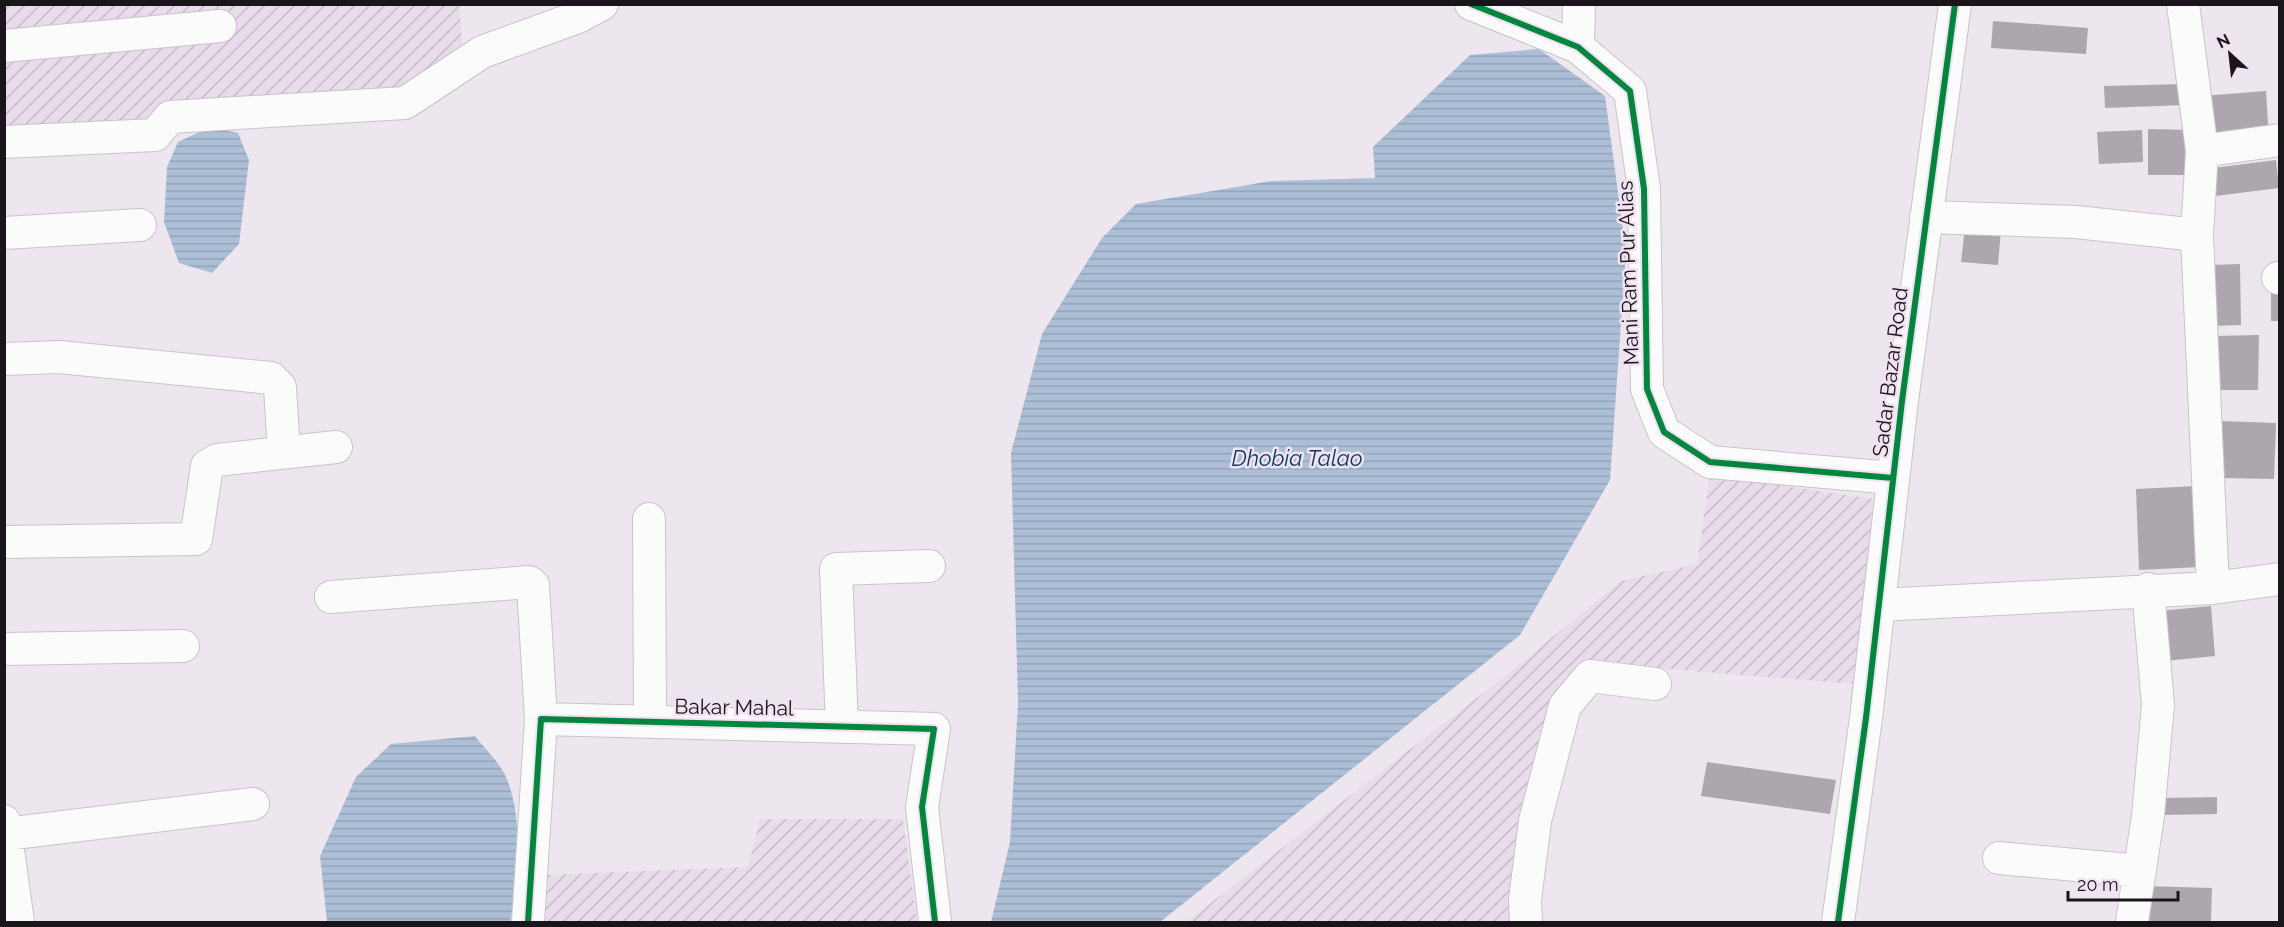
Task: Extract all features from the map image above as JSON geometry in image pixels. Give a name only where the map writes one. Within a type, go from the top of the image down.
[{"type":"street","points":[[4,142],[155,135],[170,117],[405,103],[482,52],[578,17],[602,4]]},
{"type":"street","name":"Mani Ram Pur Alias","points":[[1472,4],[1578,47],[1630,91],[1644,189],[1647,389],[1664,432],[1710,462],[1893,478]]},
{"type":"street","points":[[1578,47],[1579,4]]},
{"type":"street","name":"Sadar Bazar Road","points":[[1838,922],[1955,4]]},
{"type":"street","points":[[2183,4],[2202,151],[2197,235],[2212,588]]},
{"type":"street","points":[[4,46],[220,26]]},
{"type":"street","points":[[2202,151],[2280,140]]},
{"type":"street","points":[[1926,218],[2076,222],[2197,235]]},
{"type":"street","points":[[4,233],[140,225]]},
{"type":"street","points":[[4,359],[59,357],[271,378],[280,387],[284,452]]},
{"type":"street","points":[[4,542],[196,539],[207,466],[217,460],[336,447]]},
{"type":"street","points":[[650,519],[650,722]]},
{"type":"street","points":[[842,727],[836,569],[929,566]]},
{"type":"street","points":[[1879,605],[2148,589],[2212,588],[2280,579]]},
{"type":"street","points":[[331,597],[529,582],[533,585],[541,719],[528,922]]},
{"type":"street","points":[[2132,922],[2148,816],[2158,705],[2148,589]]},
{"type":"street","points":[[4,649],[183,646]]},
{"type":"street","points":[[1526,922],[1525,900],[1535,821],[1565,706],[1590,676],[1654,684]]},
{"type":"street","name":"Bakar Mahal","points":[[541,719],[934,729],[922,807],[934,922]]},
{"type":"street","points":[[18,922],[5,828],[253,804]]},
{"type":"street","points":[[1999,858],[2140,870]]},
{"type":"shaded area","points":[[4,5],[459,5],[463,51],[394,96],[147,124],[5,129]]},
{"type":"shaded area","points":[[1710,475],[1873,499],[1857,684],[1593,663],[1546,717],[1533,771],[1512,922],[1186,922],[1504,677],[1621,581],[1697,564]]},
{"type":"shaded area","points":[[760,819],[903,819],[917,922],[542,922],[544,875],[748,867]]},
{"type":"water","name":"Dhobia Talao","points":[[1539,49],[1605,96],[1626,252],[1610,480],[1520,635],[1160,922],[991,922],[1010,842],[1018,703],[1011,453],[1042,334],[1102,238],[1136,204],[1271,181],[1375,178],[1373,147],[1470,55]]},
{"type":"water","points":[[210,127],[238,133],[249,160],[239,244],[212,273],[179,263],[164,222],[167,167],[178,142]]},
{"type":"water","points":[[475,736],[504,773],[515,807],[518,846],[516,886],[510,922],[327,922],[320,856],[356,777],[391,744]]},
{"type":"building","points":[[1993,21],[2088,28],[2086,54],[1991,48]]},
{"type":"building","points":[[2185,84],[2185,105],[2105,108],[2104,86]]},
{"type":"building","points":[[2266,91],[2269,139],[2206,143],[2202,96]]},
{"type":"building","points":[[2148,129],[2195,130],[2195,175],[2148,175]]},
{"type":"building","points":[[2142,130],[2143,162],[2099,164],[2097,132]]},
{"type":"building","points":[[2276,160],[2279,188],[2208,197],[2205,169]]},
{"type":"building","points":[[1965,227],[2001,229],[1998,265],[1961,262]]},
{"type":"building","points":[[2240,264],[2241,325],[2212,326],[2210,265]]},
{"type":"building","points":[[2271,293],[2280,293],[2280,321],[2271,321]]},
{"type":"building","points":[[2259,335],[2258,390],[2214,390],[2214,336]]},
{"type":"building","points":[[2221,421],[2276,423],[2274,479],[2219,478]]},
{"type":"building","points":[[2197,486],[2200,567],[2139,570],[2136,489]]},
{"type":"building","points":[[2211,606],[2215,656],[2165,661],[2159,611]]},
{"type":"building","points":[[1707,762],[1836,780],[1830,814],[1701,796]]},
{"type":"building","points":[[2217,797],[2217,814],[2163,815],[2163,798]]},
{"type":"building","points":[[2146,886],[2212,888],[2211,922],[2145,922]]},
{"type":"cycle path","points":[[1471,4],[1578,47],[1630,91],[1644,189],[1647,389],[1664,432],[1710,462],[1893,478]]},
{"type":"cycle path","points":[[1838,922],[1866,718],[1902,401],[1955,4]]},
{"type":"cycle path","points":[[528,922],[541,719],[934,729],[922,807],[935,922]]}]
